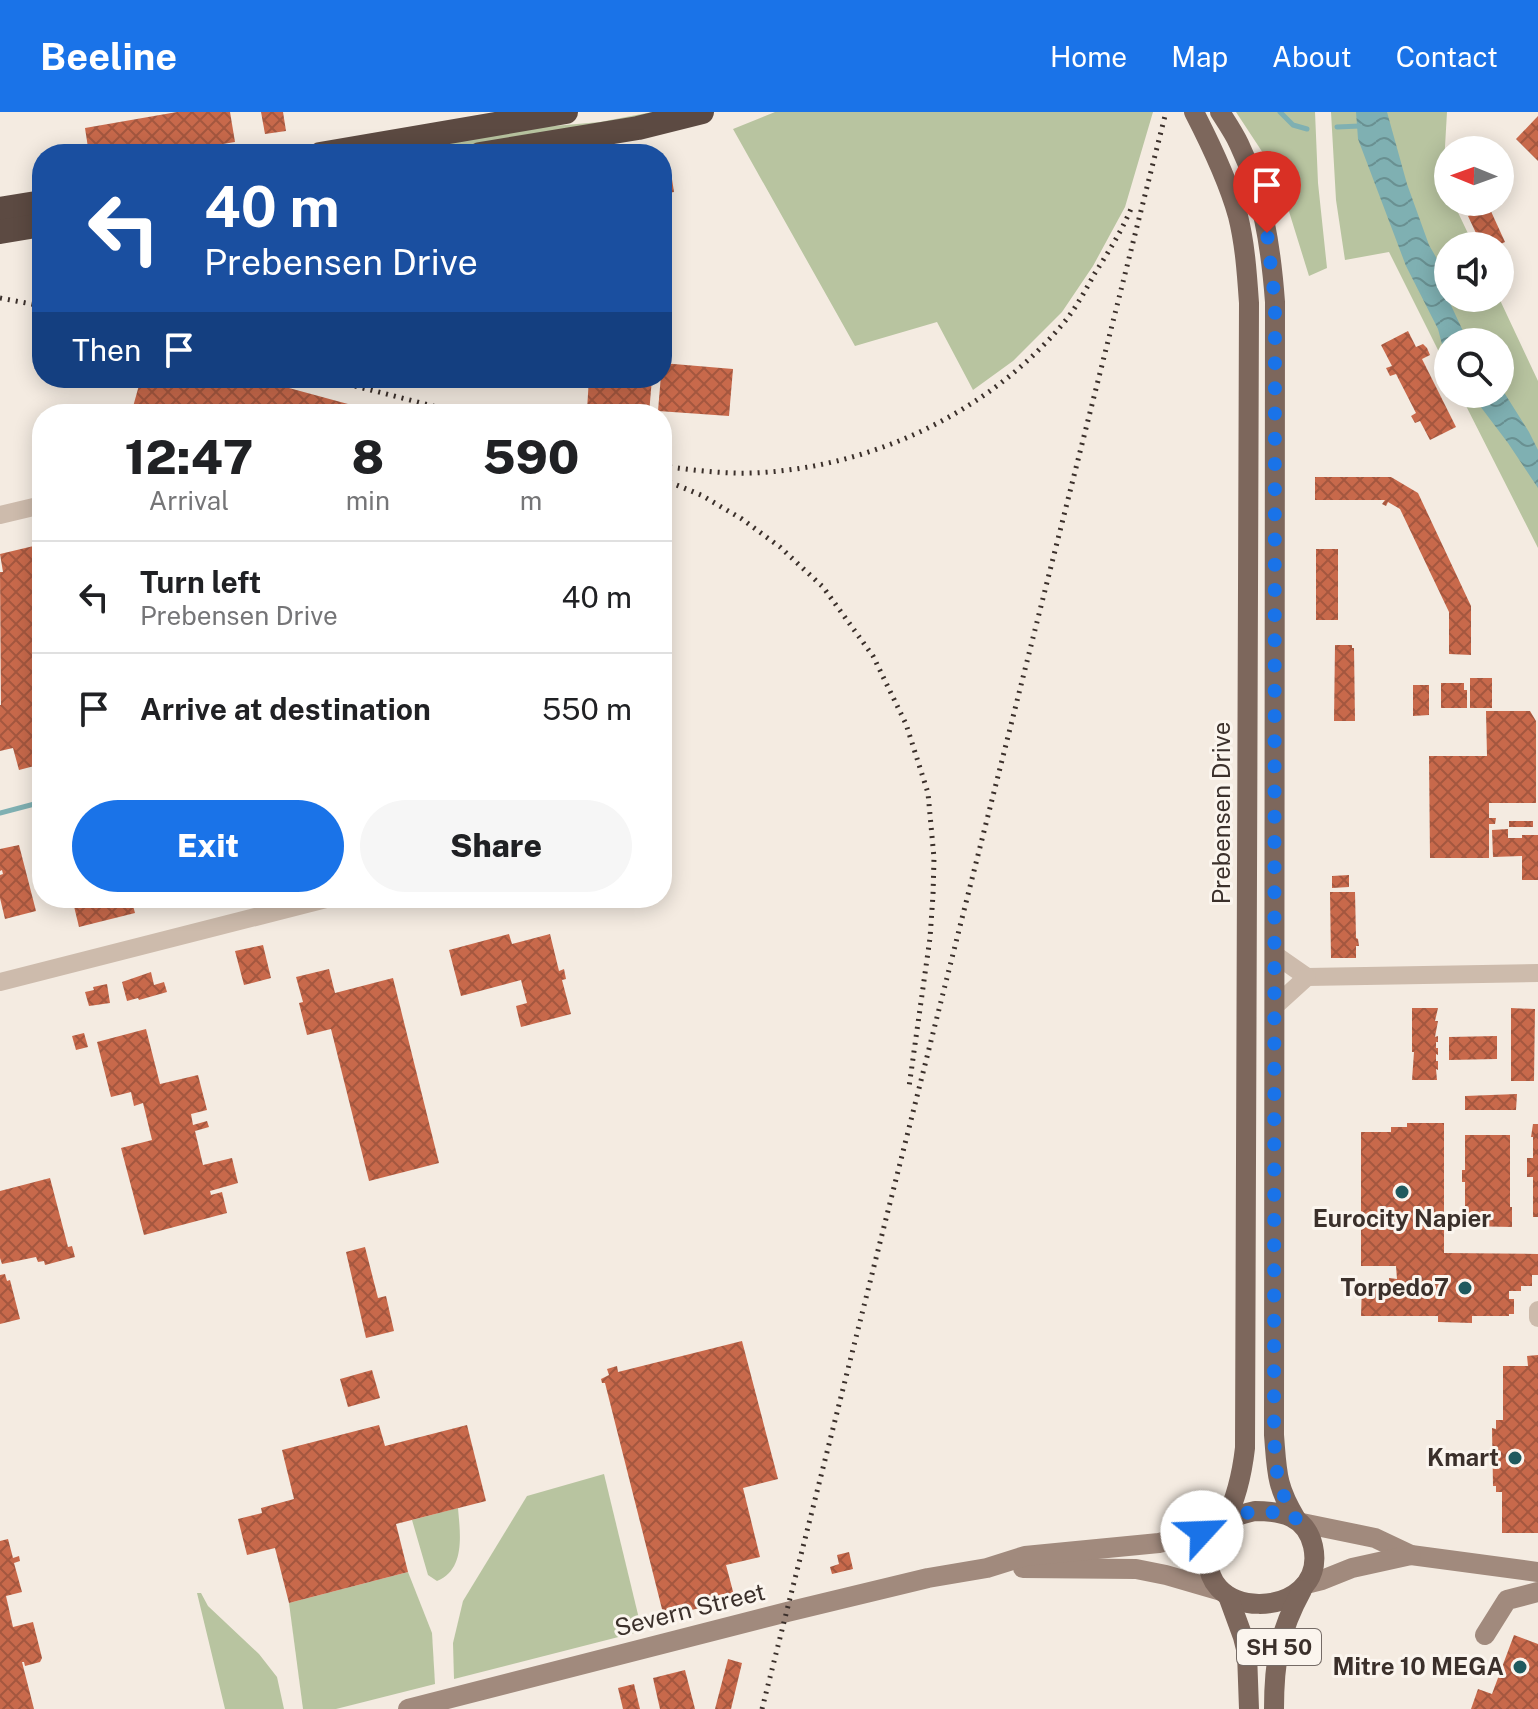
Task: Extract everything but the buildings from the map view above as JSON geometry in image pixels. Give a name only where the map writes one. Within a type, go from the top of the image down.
[{"type":"highway","points":[[379,144],[566,112]]},
{"type":"highway","points":[[541,144],[638,128],[694,113]]},
{"type":"highway","points":[[0,209],[32,204]]},
{"type":"highway","points":[[0,232],[32,227]]},
{"type":"main road","name":"Prebensen Drive","points":[[1194,112],[1213,148],[1238,217],[1246,256],[1249,303],[1245,1448],[1235,1500],[1222,1525]]},
{"type":"main road","name":"SH 50","points":[[1220,112],[1239,144],[1261,207],[1272,261],[1275,302],[1274,1435],[1278,1483],[1285,1501],[1310,1537],[1314,1553],[1312,1570],[1281,1635],[1276,1660],[1274,1709]]},
{"type":"main road","points":[[1222,1525],[1235,1516],[1255,1511],[1276,1512],[1299,1521]]},
{"type":"main road","name":"SH 50","points":[[1222,1525],[1211,1547],[1210,1564],[1216,1584],[1225,1594],[1243,1637],[1247,1653],[1249,1709]]},
{"type":"main road","name":"SH 50","points":[[1225,1594],[1247,1602],[1266,1603],[1285,1599],[1304,1587]]},
{"type":"street","points":[[0,515],[32,507]]},
{"type":"street","points":[[0,982],[291,908]]},
{"type":"street","points":[[1274,954],[1307,977],[1538,973]]},
{"type":"street","points":[[1274,1007],[1307,977]]},
{"type":"street","points":[[1538,1310],[1538,1318]]},
{"type":"street","points":[[1299,1521],[1375,1538],[1411,1555],[1538,1572]]},
{"type":"street","name":"Severn Street","points":[[408,1709],[787,1612],[928,1578],[987,1568],[1025,1556],[1159,1543],[1222,1525]]},
{"type":"street","points":[[1304,1587],[1352,1568],[1411,1555]]},
{"type":"street","name":"Severn Street","points":[[987,1568],[1136,1569],[1225,1594]]},
{"type":"street","points":[[1485,1635],[1507,1600],[1538,1592]]},
{"type":"green space","points":[[663,112],[487,144],[425,144],[498,131],[600,122]]},
{"type":"green space","points":[[775,112],[1153,112],[1125,207],[1093,266],[1062,312],[1013,361],[973,390],[937,322],[855,346],[733,129]]},
{"type":"green space","points":[[1236,112],[1315,112],[1318,183],[1327,268],[1309,276],[1278,176]]},
{"type":"green space","points":[[1331,112],[1447,112],[1446,136],[1434,136],[1434,216],[1460,216],[1467,232],[1434,232],[1434,312],[1506,312],[1513,328],[1434,328],[1434,342],[1389,252],[1345,260],[1336,200]]},
{"type":"green space","points":[[1514,330],[1538,381],[1538,548],[1467,408],[1514,408]]},
{"type":"green space","points":[[604,1474],[642,1631],[454,1679],[453,1643],[463,1601],[527,1496]]},
{"type":"green space","points":[[458,1508],[460,1539],[457,1559],[453,1568],[437,1581],[428,1575],[412,1520]]},
{"type":"green space","points":[[408,1572],[432,1633],[435,1684],[336,1709],[303,1709],[289,1603]]},
{"type":"green space","points":[[197,1593],[201,1593],[208,1606],[259,1654],[277,1677],[284,1709],[225,1709]]},
{"type":"water","points":[[1356,112],[1387,112],[1407,184],[1434,254],[1434,312],[1454,312],[1462,328],[1437,328],[1406,266],[1358,139]]},
{"type":"water","points":[[1482,408],[1514,408],[1538,450],[1538,488]]},
{"type":"waterway","points":[[1280,112],[1293,125],[1307,129]]},
{"type":"waterway","points":[[1337,127],[1360,126]]},
{"type":"waterway","points":[[0,813],[32,805]]},
{"type":"railway","points":[[762,1709],[1166,112]]},
{"type":"railway","points":[[672,467],[741,473],[797,469],[884,447],[965,408],[1036,353],[1066,320],[1116,240],[1133,204]]},
{"type":"railway","points":[[0,298],[32,304]]},
{"type":"railway","points":[[363,388],[425,404]]},
{"type":"railway","points":[[672,483],[701,495],[742,519],[780,547],[823,587],[873,656],[906,724],[928,793],[934,858],[930,938],[909,1087]]},
{"type":"place","name":"Eurocity Napier","points":[[1402,1192]]},
{"type":"place","name":"Torpedo7","points":[[1465,1288]]},
{"type":"place","name":"Kmart","points":[[1515,1458]]},
{"type":"place","name":"Mitre 10 MEGA","points":[[1520,1667]]},
{"type":"route","points":[[1202,1532],[1218,1529],[1235,1516],[1255,1511],[1276,1512],[1296,1519],[1278,1483],[1274,1435],[1275,302],[1267,233]]}]
